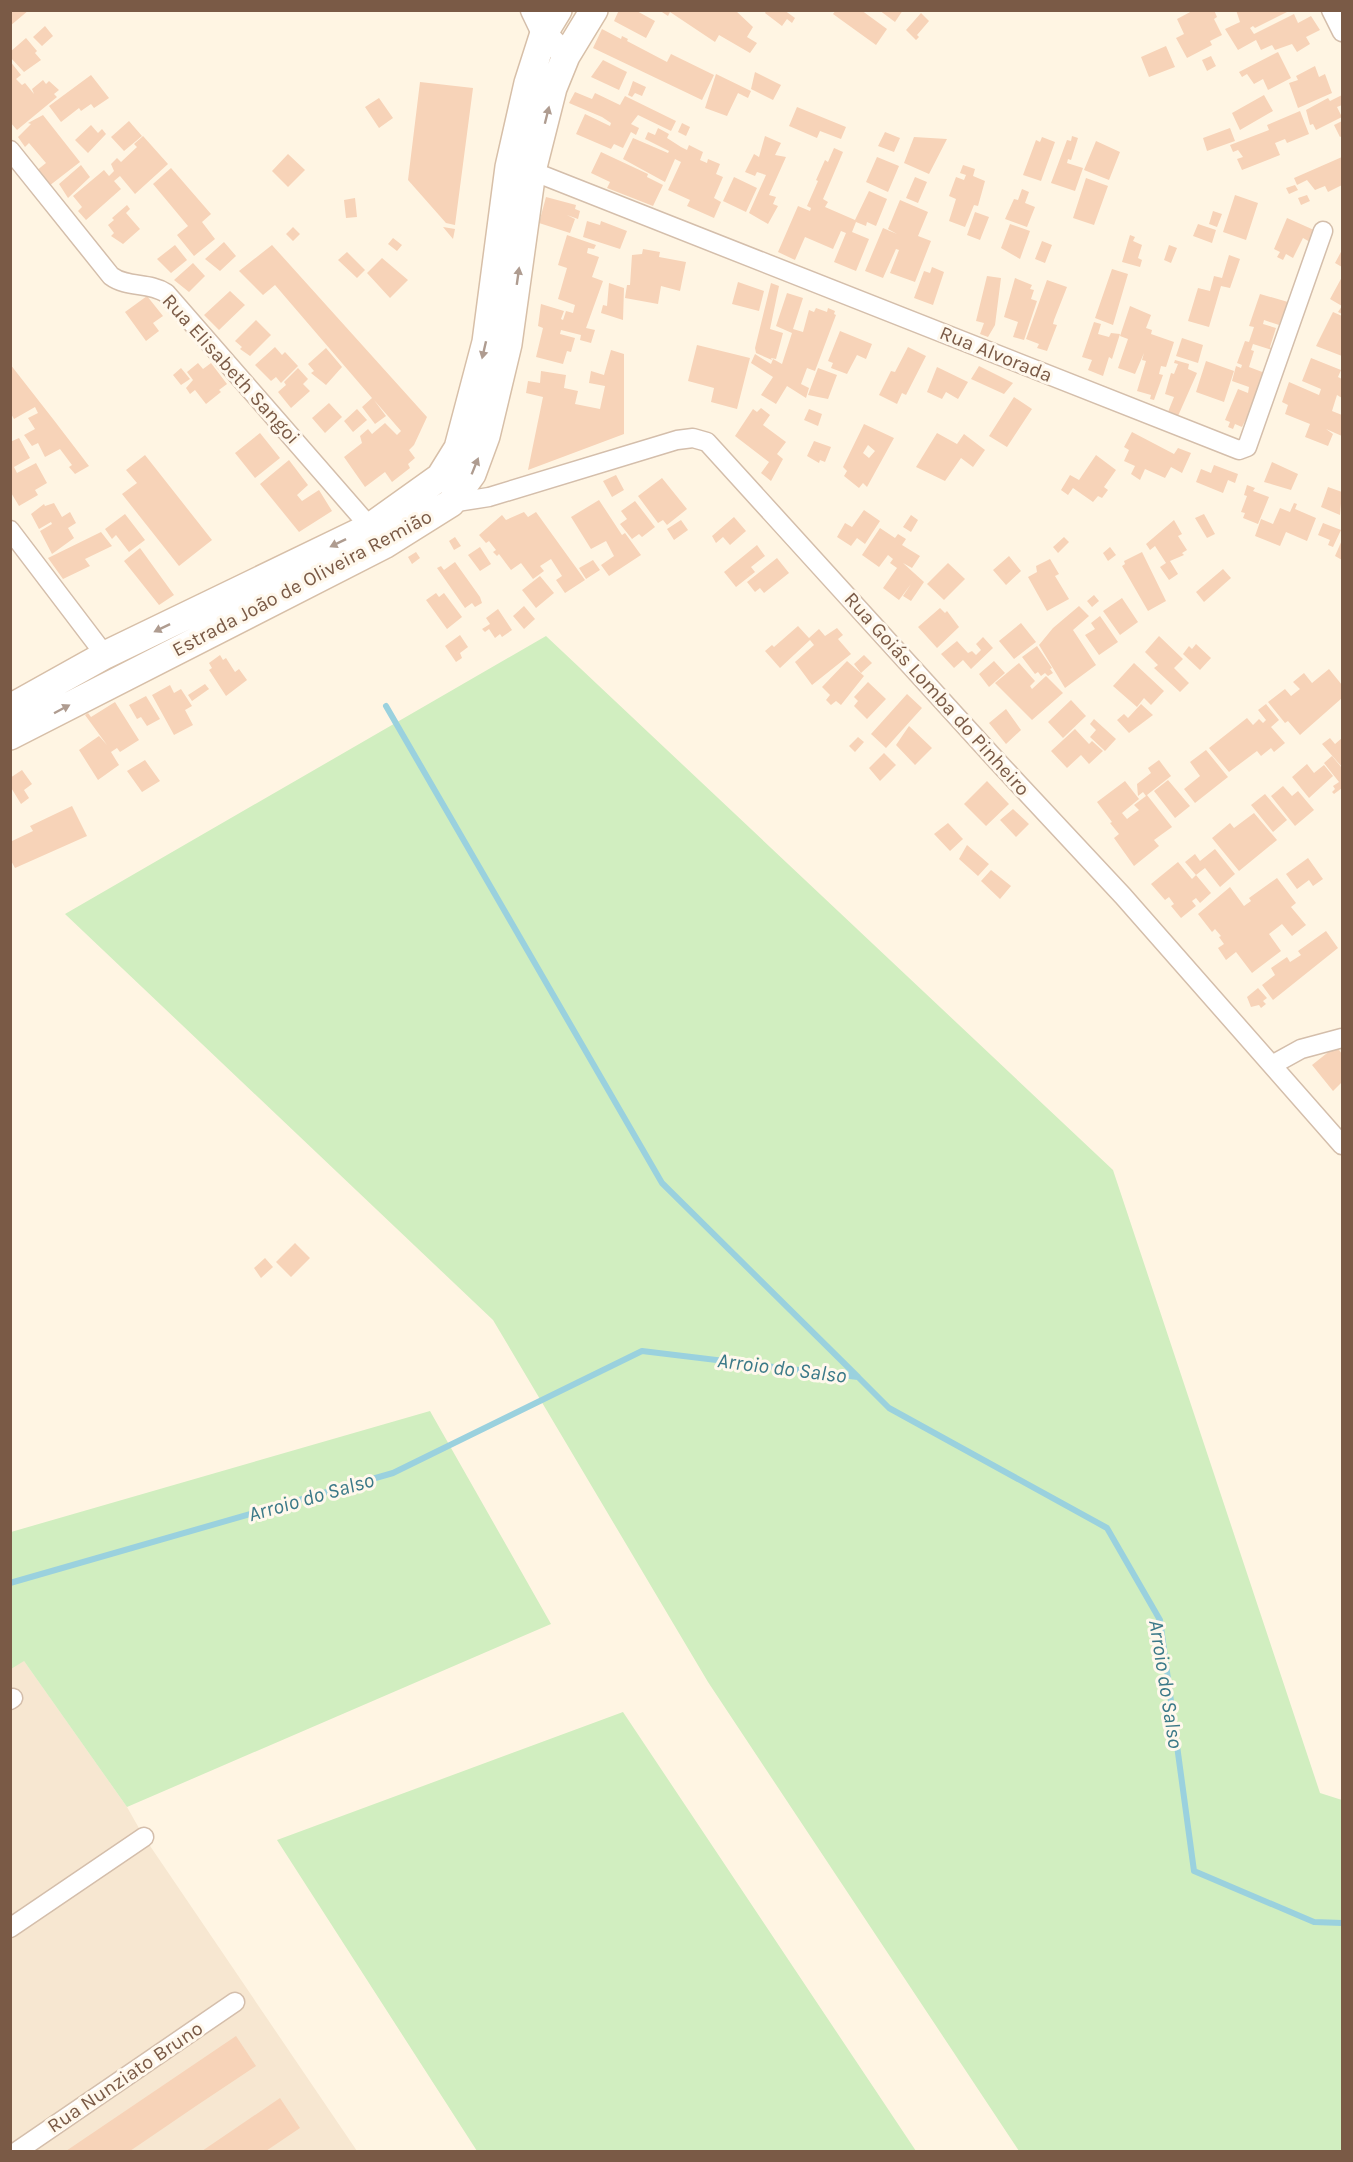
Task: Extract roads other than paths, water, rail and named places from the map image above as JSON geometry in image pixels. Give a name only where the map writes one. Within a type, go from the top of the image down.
[{"type":"main road","name":"Estrada João de Oliveira Remião","points":[[10,736],[384,544],[451,503],[472,474],[486,436],[508,344],[532,171],[554,87],[566,56],[594,10]]},
{"type":"main road","name":"Estrada João de Oliveira Remião","points":[[10,708],[105,655],[370,527],[440,477],[458,448],[486,342],[510,167],[528,82],[545,18]]},
{"type":"street","points":[[1331,10],[1342,33]]},
{"type":"street","points":[[545,18],[566,56]]},
{"type":"street","name":"Rua Elisabeth Sangoi","points":[[10,150],[111,276],[123,282],[157,287],[166,293],[370,527]]},
{"type":"street","name":"Rua Alvorada","points":[[532,171],[1239,450],[1247,447],[1323,231]]},
{"type":"street","name":"Rua Goiás Lomba do Pinheiro","points":[[451,503],[489,497],[677,440],[693,438],[708,442],[1123,896],[1342,1145]]},
{"type":"street","points":[[10,530],[105,655]]},
{"type":"street","points":[[1272,1065],[1301,1049],[1342,1038]]},
{"type":"street","points":[[10,1928],[144,1837]]},
{"type":"street","name":"Rua Nunziato Bruno","points":[[16,2151],[235,2002]]},
{"type":"waterway","points":[[386,706],[662,1183],[858,1377]]},
{"type":"waterway","name":"Arroio do Salso","points":[[10,1583],[393,1473],[642,1351],[858,1377],[889,1408],[1107,1528],[1160,1620],[1194,1871],[1314,1922],[1342,1923]]}]
